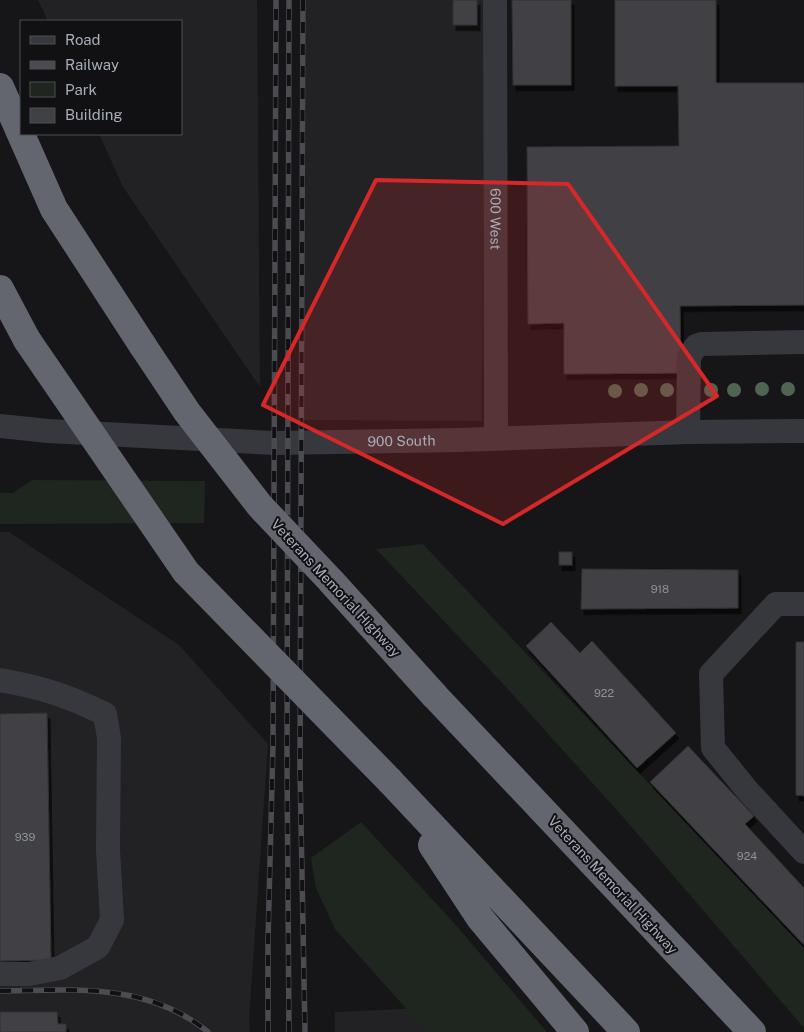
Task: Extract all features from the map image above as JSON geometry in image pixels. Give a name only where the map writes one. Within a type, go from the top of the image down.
[{"type":"highway","name":"Veterans Memorial Highway","points":[[0,87],[20,132]]},
{"type":"highway","name":"Veterans Memorial Highway","points":[[21,135],[54,209],[188,412],[260,506],[434,695],[752,1032]]},
{"type":"highway","points":[[0,289],[27,340],[186,572],[390,781],[626,1032]]},
{"type":"highway","points":[[390,781],[480,918],[575,1032]]},
{"type":"street","name":"600 West","points":[[495,0],[496,438]]},
{"type":"street","points":[[688,432],[689,357],[696,346],[702,344],[804,342]]},
{"type":"street","name":"900 South","points":[[0,426],[48,431],[274,443],[688,432],[804,431]]},
{"type":"street","points":[[804,604],[776,604],[711,674],[713,748],[747,790],[804,852]]},
{"type":"street","points":[[0,680],[35,686],[105,714],[109,738],[108,850],[112,920],[98,946],[60,968],[29,974],[0,974]]},
{"type":"highlighted area","points":[[376,180],[568,184],[717,396],[503,524],[263,405]]},
{"type":"shaded area","points":[[38,0],[257,0],[260,387],[123,187],[99,135],[182,135],[182,20],[48,20]]},
{"type":"shaded area","points":[[306,0],[484,0],[482,421],[304,420]]},
{"type":"shaded area","points":[[0,532],[9,532],[179,645],[268,744],[249,1020],[250,1032],[0,1032]]},
{"type":"shaded area","points":[[423,1008],[444,1032],[335,1032],[335,1012]]},
{"type":"green space","points":[[32,480],[205,481],[204,523],[0,524],[0,493],[13,493]]},
{"type":"green space","points":[[423,544],[804,948],[804,1028],[623,817],[505,686],[376,549]]},
{"type":"green space","points":[[361,822],[454,923],[547,1032],[427,1032],[335,929],[316,888],[311,858]]},
{"type":"building","points":[[453,0],[477,0],[477,25],[453,25]]},
{"type":"building","points":[[512,0],[571,0],[571,85],[513,85]]},
{"type":"building","points":[[615,0],[716,0],[716,83],[804,83],[804,305],[680,306],[681,373],[564,374],[564,323],[528,324],[527,147],[679,146],[678,86],[615,86]]},
{"type":"building","points":[[559,552],[572,552],[572,565],[559,565]]},
{"type":"building","points":[[582,569],[738,570],[738,608],[581,609]]},
{"type":"building","points":[[551,622],[580,653],[592,641],[676,733],[637,768],[526,646]]},
{"type":"building","points":[[796,642],[804,642],[804,796],[796,795]]},
{"type":"building","points":[[47,713],[51,960],[0,961],[0,714]]},
{"type":"building","points":[[688,746],[754,816],[745,824],[804,888],[804,945],[650,782]]},
{"type":"building","points":[[0,1012],[57,1012],[58,1024],[66,1024],[66,1032],[0,1032]]},
{"type":"railway","points":[[268,1032],[268,941],[273,744],[276,0]]},
{"type":"railway","points":[[289,0],[287,757],[289,1032]]},
{"type":"railway","points":[[303,0],[300,769],[305,1032]]},
{"type":"railway","points":[[0,991],[82,990],[109,992],[135,997],[160,1004],[185,1016],[208,1032]]}]
